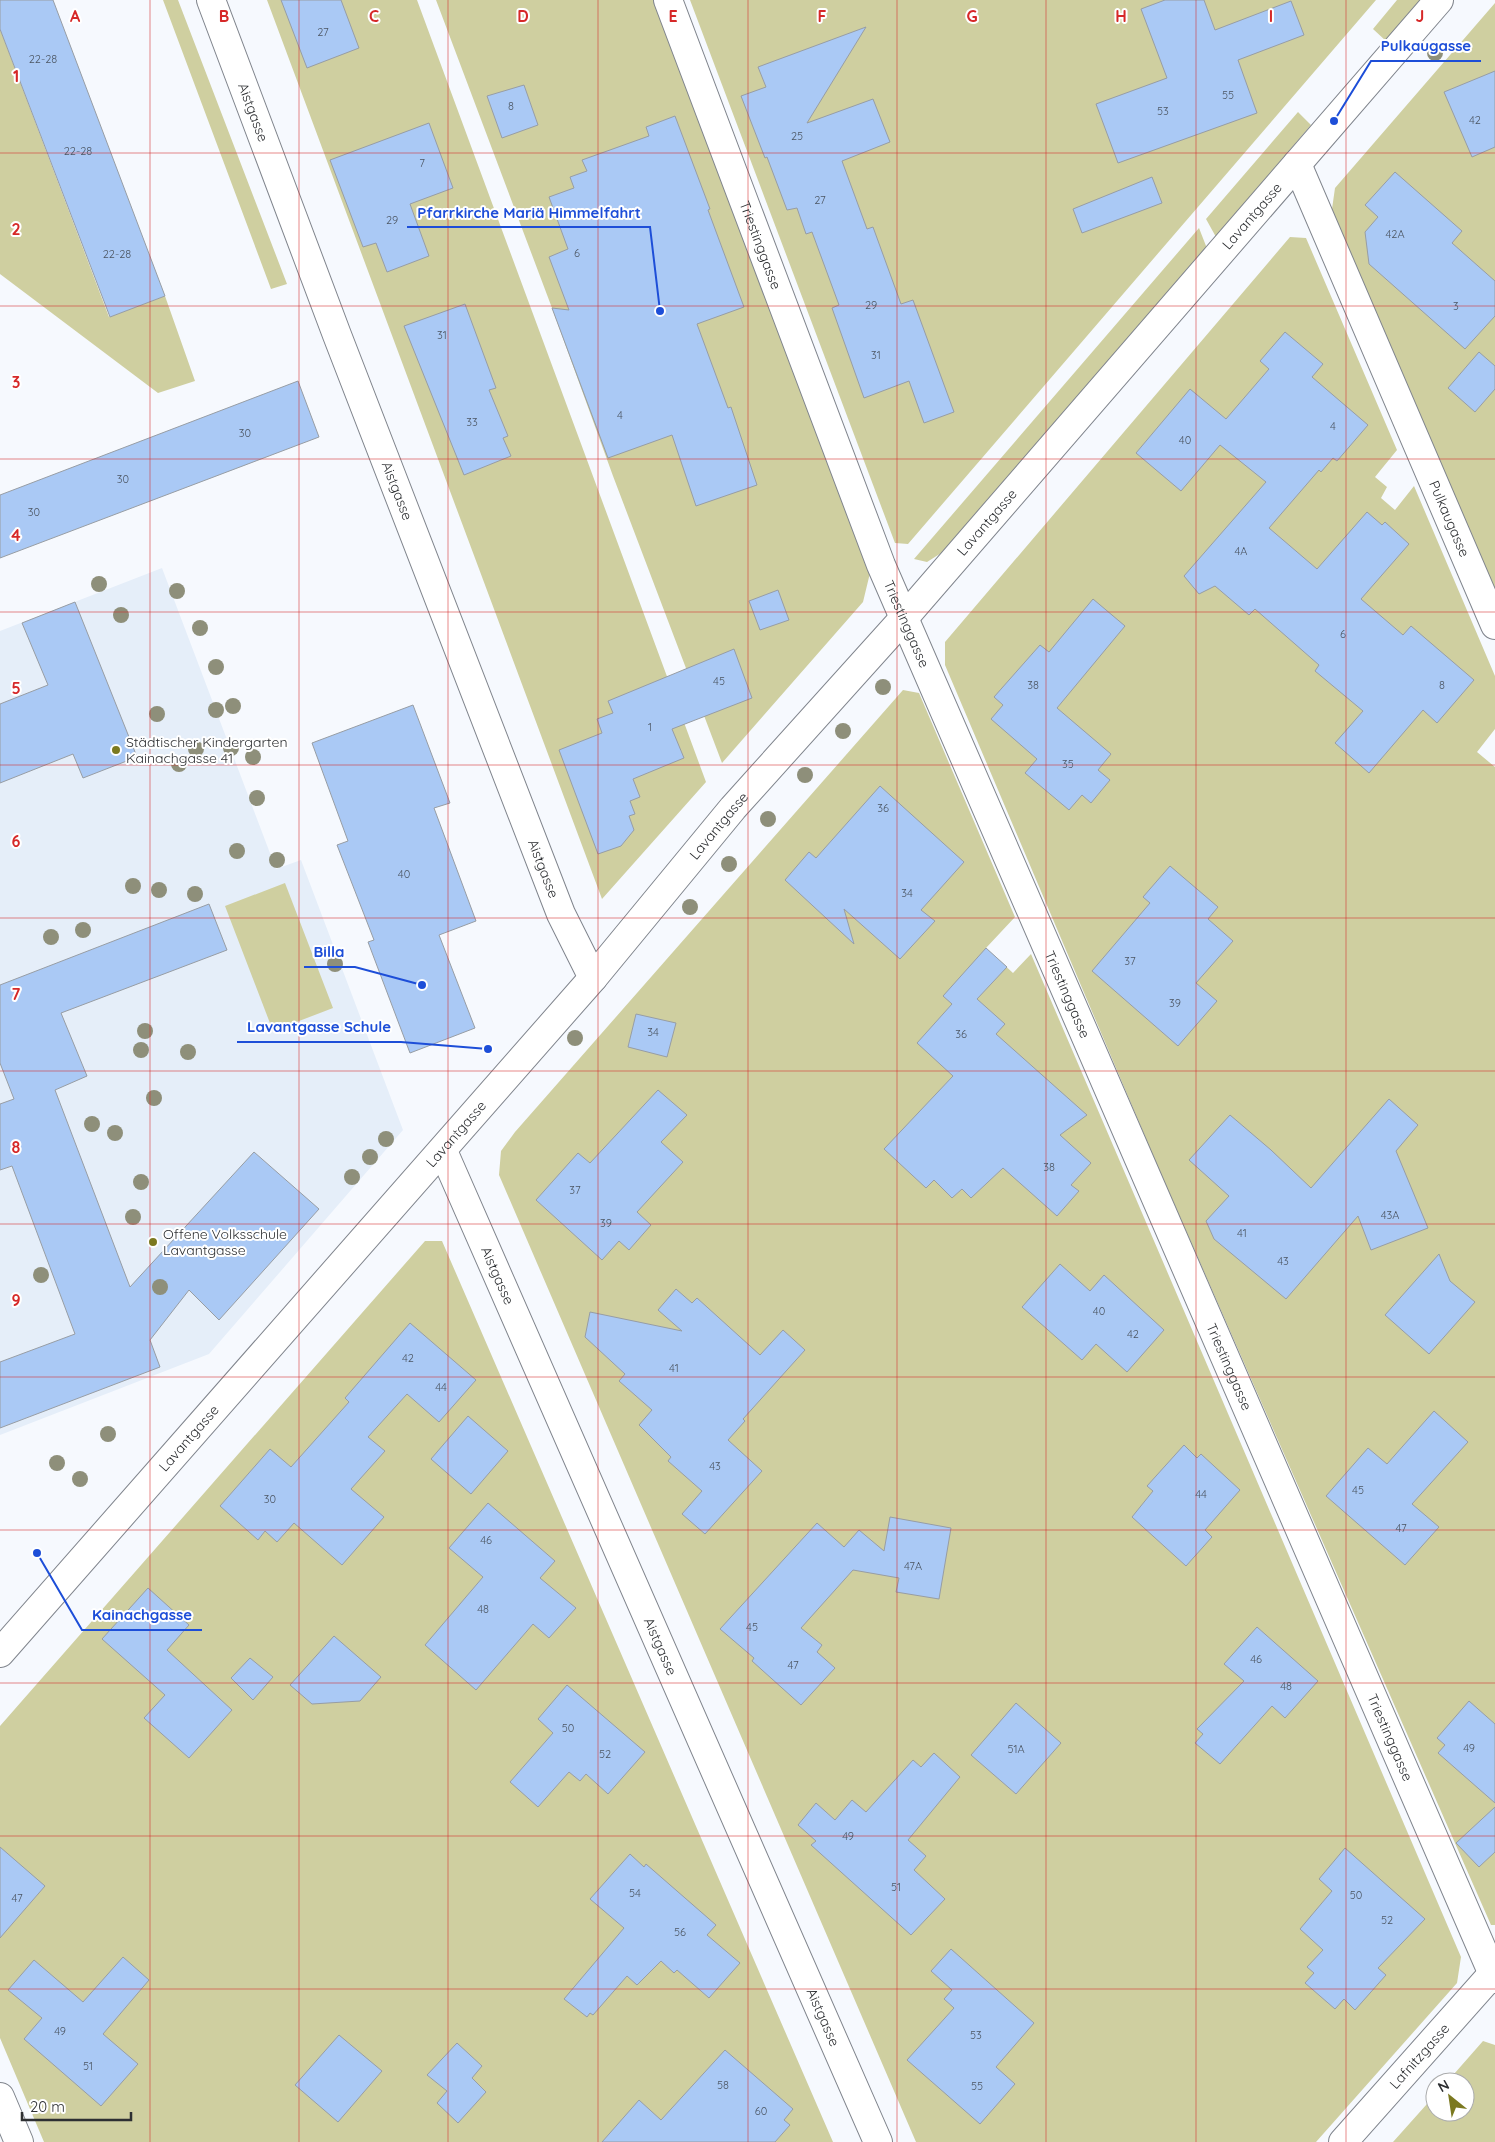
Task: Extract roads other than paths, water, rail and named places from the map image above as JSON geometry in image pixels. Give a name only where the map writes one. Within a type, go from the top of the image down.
[{"type":"street","name":"Aistgasse","points":[[211,0],[337,335],[554,895],[593,978]]},
{"type":"street","name":"Triestinggasse","points":[[668,0],[881,565],[1494,1974]]},
{"type":"street","name":"Lavantgasse","points":[[0,1652],[443,1151],[593,978],[733,808],[904,618],[1439,0]]},
{"type":"street","name":"Pulkaugasse","points":[[1297,164],[1495,625]]},
{"type":"street","name":"Aistgasse","points":[[443,1151],[878,2142]]},
{"type":"street","name":"Lafnitzgasse","points":[[1344,2142],[1494,1974]]},
{"type":"street","points":[[0,2097],[19,2142]]},
{"type":"place","name":"Pulkaugasse","points":[[1334,121]]},
{"type":"place","name":"Pfarrkirche Mariä Himmelfahrt","points":[[660,311]]},
{"type":"place","name":"Städtischer Kindergarten Kainachgasse 41","points":[[116,750]]},
{"type":"place","name":"Billa","points":[[422,985]]},
{"type":"place","name":"Lavantgasse Schule","points":[[488,1049]]},
{"type":"place","name":"Offene Volksschule Lavantgasse","points":[[153,1242]]},
{"type":"place","name":"Kainachgasse","points":[[37,1553]]}]
